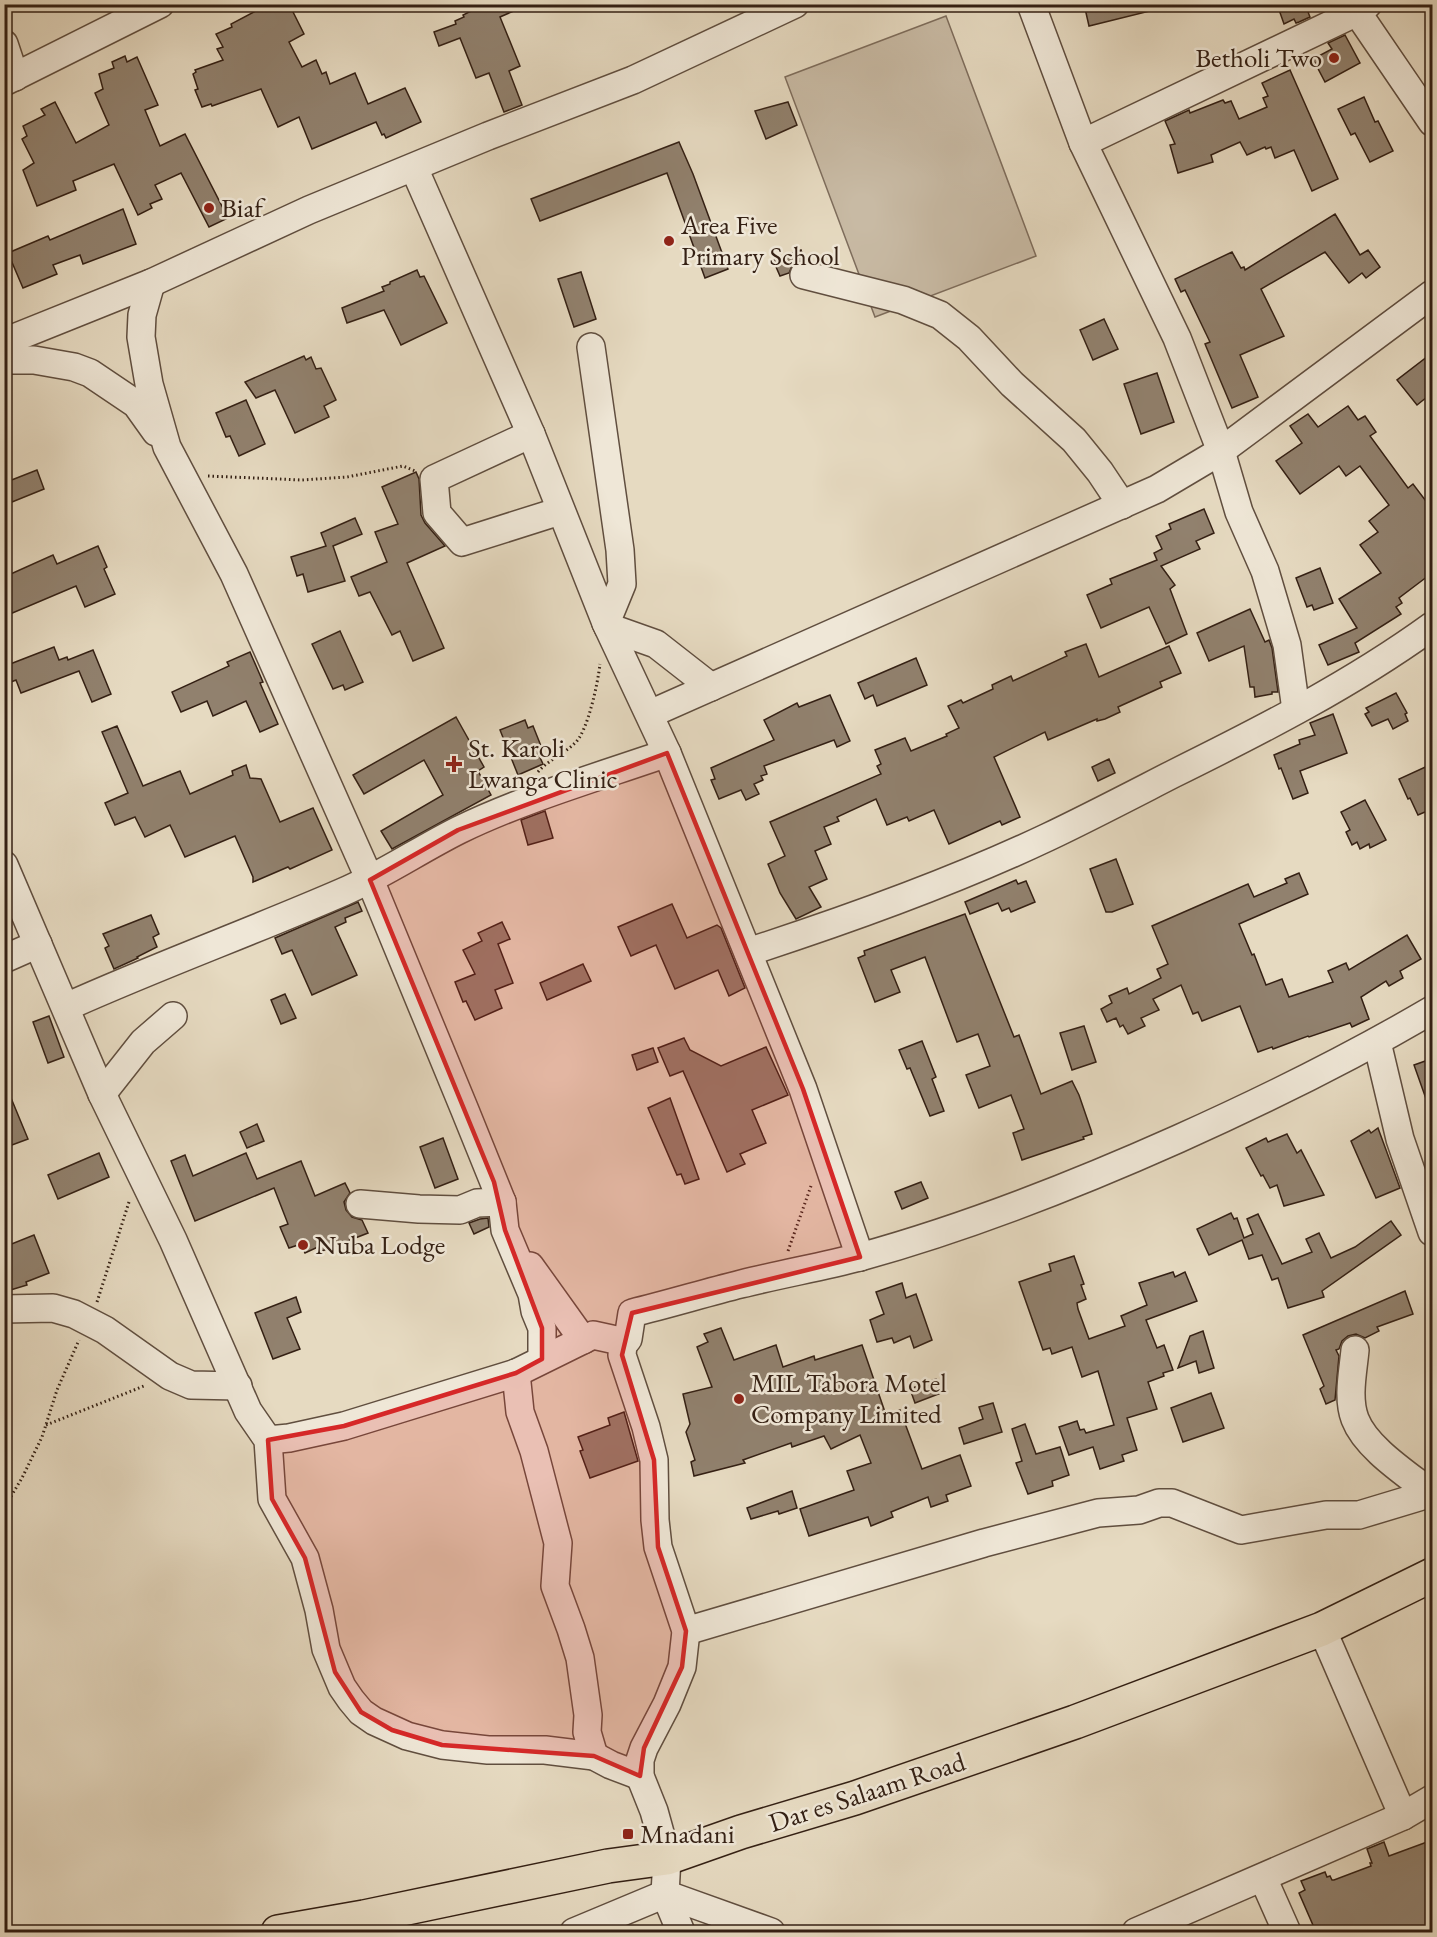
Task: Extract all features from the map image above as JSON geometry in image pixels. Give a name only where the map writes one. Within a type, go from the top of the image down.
[{"type":"highway","name":"Dar es Salaam Road","points":[[278,1932],[364,1917],[608,1866],[667,1858],[741,1832],[855,1798],[1075,1722],[1322,1629],[1432,1575]]},
{"type":"street","points":[[4,44],[10,79],[160,4]]},
{"type":"street","points":[[4,342],[151,283],[309,210],[488,136],[633,80],[795,4]]},
{"type":"street","points":[[1031,4],[1083,143],[1177,338],[1221,451],[1239,512],[1264,571],[1287,645],[1296,710]]},
{"type":"street","points":[[1083,143],[1359,7],[1432,122]]},
{"type":"street","points":[[414,168],[531,434],[607,625],[667,753],[803,1089],[860,1257]]},
{"type":"street","points":[[804,274],[903,300],[940,315],[969,338],[1012,384],[1068,434],[1100,472],[1122,505]]},
{"type":"street","points":[[151,283],[142,315],[141,337],[149,384],[167,447],[234,574],[370,880],[502,1202],[505,1230],[532,1294],[535,1311],[542,1328],[542,1359]]},
{"type":"street","points":[[650,714],[1157,489],[1221,451],[1432,294]]},
{"type":"street","points":[[591,347],[622,584],[607,625]]},
{"type":"street","points":[[4,360],[34,360],[74,367],[90,373],[136,404],[167,447]]},
{"type":"street","points":[[531,434],[434,478],[437,513],[462,542],[560,511]]},
{"type":"street","points":[[607,625],[656,644],[711,687]]},
{"type":"street","points":[[748,952],[836,923],[989,863],[1048,837],[1225,749],[1296,710],[1388,657],[1432,626]]},
{"type":"street","points":[[66,1007],[370,880],[458,830],[667,753]]},
{"type":"street","points":[[4,865],[102,1094],[139,1169],[248,1412],[268,1440],[272,1499],[304,1558],[319,1610],[326,1649],[342,1688],[361,1712],[392,1730],[442,1745],[488,1750],[545,1750],[594,1756],[640,1776]]},
{"type":"street","points":[[4,959],[38,944]]},
{"type":"street","points":[[681,1932],[665,1894],[667,1858],[654,1810],[640,1776],[640,1760],[682,1667],[686,1631],[658,1547],[654,1460],[646,1427],[622,1355],[628,1339],[632,1313],[860,1257],[1035,1199],[1113,1168],[1291,1087],[1432,1010]]},
{"type":"street","points":[[102,1094],[143,1042],[173,1016]]},
{"type":"street","points":[[1377,1042],[1400,1138],[1432,1232]]},
{"type":"street","points":[[360,1204],[460,1210],[477,1203],[502,1202]]},
{"type":"street","points":[[505,1230],[583,1340]]},
{"type":"street","points":[[4,1309],[52,1308],[75,1314],[105,1330],[170,1376],[191,1385],[238,1386]]},
{"type":"street","points":[[268,1440],[289,1438],[344,1426],[516,1373],[594,1335],[625,1342]]},
{"type":"street","points":[[1355,1350],[1353,1406],[1363,1434],[1384,1455],[1432,1493]]},
{"type":"street","points":[[516,1373],[520,1412],[534,1450],[558,1543],[555,1586],[572,1629],[580,1658],[588,1715],[587,1732],[594,1756]]},
{"type":"street","points":[[686,1631],[984,1543],[1098,1513],[1139,1510],[1159,1503],[1172,1503],[1240,1530],[1326,1515],[1359,1515],[1432,1493]]},
{"type":"street","points":[[1322,1629],[1403,1816]]},
{"type":"street","points":[[1136,1932],[1403,1816],[1432,1799]]},
{"type":"street","points":[[1263,1878],[1287,1932]]},
{"type":"street","points":[[574,1932],[665,1894],[771,1932]]},
{"type":"path","points":[[180,475],[302,480],[347,477],[403,466],[434,478]]},
{"type":"path","points":[[534,777],[577,742],[587,719],[598,680],[607,625]]},
{"type":"path","points":[[780,1275],[824,1149]]},
{"type":"path","points":[[4,1508],[22,1478],[46,1425],[57,1389],[98,1300],[139,1169]]},
{"type":"path","points":[[46,1425],[170,1376]]},
{"type":"highlighted area","points":[[667,753],[803,1089],[860,1257],[632,1313],[622,1355],[654,1460],[658,1547],[686,1631],[682,1667],[644,1748],[640,1776],[594,1756],[442,1745],[392,1730],[361,1712],[335,1672],[305,1558],[272,1499],[268,1440],[344,1426],[516,1373],[542,1359],[542,1328],[505,1230],[494,1182],[370,880],[458,830]]},
{"type":"shaded area","points":[[946,16],[1036,256],[875,317],[785,77]]},
{"type":"building","points":[[269,4],[289,4],[304,34],[289,42],[302,67],[316,60],[322,74],[326,72],[330,84],[355,73],[368,104],[405,88],[421,122],[386,138],[384,134],[382,135],[376,122],[312,149],[299,117],[278,127],[261,89],[212,106],[211,104],[202,107],[195,90],[198,89],[193,74],[195,70],[223,60],[217,49],[223,47],[216,34]]},
{"type":"building","points":[[485,4],[530,4],[500,17],[520,66],[509,71],[522,105],[504,112],[489,73],[476,78],[460,38],[439,46],[434,32],[456,24],[455,21],[464,17],[463,15]]},
{"type":"building","points":[[1084,4],[1154,4],[1154,10],[1089,26]]},
{"type":"building","points":[[1277,4],[1326,4],[1308,12],[1310,17],[1296,23],[1294,19],[1284,24]]},
{"type":"building","points":[[1345,35],[1360,63],[1325,82],[1313,59],[1332,49],[1328,43]]},
{"type":"building","points":[[125,56],[127,62],[137,57],[158,105],[145,110],[160,146],[185,134],[228,218],[209,227],[181,173],[155,185],[162,199],[150,204],[152,208],[138,215],[114,164],[73,181],[76,190],[37,206],[23,170],[34,163],[22,139],[27,136],[23,126],[45,115],[41,109],[55,102],[76,143],[109,125],[95,93],[103,89],[99,74],[114,68],[112,62]]},
{"type":"building","points":[[1290,70],[1338,179],[1312,191],[1294,150],[1275,158],[1271,147],[1266,149],[1265,147],[1247,155],[1240,142],[1211,155],[1213,162],[1178,173],[1170,145],[1175,144],[1165,121],[1189,110],[1190,113],[1223,100],[1225,103],[1231,101],[1239,119],[1267,107],[1263,98],[1268,96],[1262,83]]},
{"type":"building","points":[[1364,97],[1375,122],[1378,121],[1393,151],[1370,162],[1355,133],[1351,135],[1338,109]]},
{"type":"building","points":[[788,102],[797,125],[766,139],[755,111]]},
{"type":"building","points":[[679,142],[728,269],[705,278],[667,173],[540,221],[531,199]]},
{"type":"building","points":[[123,209],[136,244],[83,264],[80,255],[53,265],[57,274],[23,288],[8,253],[48,236],[50,240]]},
{"type":"building","points":[[1335,214],[1360,255],[1368,250],[1380,267],[1366,278],[1362,273],[1349,283],[1325,252],[1261,289],[1284,336],[1240,355],[1258,397],[1232,408],[1205,344],[1210,342],[1185,290],[1181,292],[1175,279],[1232,252],[1241,268],[1244,267],[1245,270]]},
{"type":"building","points":[[801,250],[804,260],[793,264],[789,273],[780,276],[773,260]]},
{"type":"building","points":[[417,270],[420,277],[424,276],[447,323],[401,345],[384,310],[347,323],[342,308],[384,291],[382,287]]},
{"type":"building","points":[[581,272],[596,319],[574,327],[558,279]]},
{"type":"building","points":[[1104,319],[1118,349],[1093,360],[1080,330]]},
{"type":"building","points":[[1432,353],[1432,393],[1417,405],[1397,380]]},
{"type":"building","points":[[304,356],[306,360],[311,357],[316,369],[321,368],[336,400],[324,406],[329,417],[295,433],[275,390],[256,398],[245,382]]},
{"type":"building","points":[[1157,373],[1174,422],[1141,434],[1124,384]]},
{"type":"building","points":[[246,400],[265,444],[239,456],[230,436],[226,437],[216,413]]},
{"type":"building","points":[[1348,406],[1358,420],[1365,416],[1376,432],[1370,436],[1408,488],[1413,484],[1432,509],[1432,573],[1399,598],[1402,603],[1396,607],[1401,614],[1355,643],[1359,652],[1328,665],[1319,645],[1357,628],[1339,599],[1381,573],[1360,545],[1378,532],[1369,521],[1389,505],[1360,466],[1346,476],[1339,466],[1300,494],[1276,461],[1302,443],[1290,426],[1308,414],[1318,427]]},
{"type":"building","points":[[37,470],[44,489],[12,502],[4,483]]},
{"type":"building","points":[[416,472],[419,479],[421,515],[445,546],[407,563],[444,648],[413,661],[400,631],[392,635],[370,592],[359,596],[351,577],[387,562],[375,532],[398,524],[382,487]]},
{"type":"building","points":[[1204,509],[1214,533],[1196,541],[1200,549],[1161,566],[1175,585],[1170,589],[1187,634],[1166,644],[1149,607],[1101,628],[1087,595],[1112,584],[1110,579],[1157,560],[1154,553],[1162,549],[1156,536],[1171,529],[1169,524]]},
{"type":"building","points":[[355,518],[362,534],[333,546],[345,581],[308,592],[303,574],[297,576],[291,557],[326,546],[321,533]]},
{"type":"building","points":[[98,546],[107,567],[104,569],[115,594],[85,607],[76,586],[10,614],[4,602],[4,577],[53,555],[57,564]]},
{"type":"building","points":[[1320,568],[1333,603],[1314,610],[1312,605],[1307,607],[1296,578]]},
{"type":"building","points":[[1250,609],[1265,642],[1269,640],[1272,648],[1278,692],[1255,697],[1254,687],[1250,687],[1244,646],[1209,661],[1197,633]]},
{"type":"building","points":[[340,631],[363,682],[345,690],[343,685],[333,689],[312,644]]},
{"type":"building","points":[[1086,644],[1099,677],[1169,646],[1181,673],[1160,682],[1162,687],[1118,707],[1120,712],[1105,719],[1097,721],[1097,719],[1048,740],[1045,732],[994,757],[1020,817],[1002,825],[1000,821],[949,844],[934,810],[909,821],[907,817],[887,825],[876,799],[837,817],[839,821],[824,827],[831,844],[815,851],[827,879],[809,887],[821,907],[796,919],[780,893],[768,864],[785,856],[770,822],[881,774],[877,766],[881,764],[875,750],[905,738],[911,751],[947,736],[946,734],[959,728],[948,706],[961,700],[963,703],[993,689],[992,685],[1011,676],[1013,681],[1067,656],[1065,652]]},
{"type":"building","points":[[54,647],[59,660],[67,657],[68,660],[93,650],[111,694],[92,702],[79,671],[21,693],[16,680],[11,682],[5,666]]},
{"type":"building","points":[[250,652],[263,682],[260,683],[278,724],[260,732],[246,701],[213,716],[207,701],[181,712],[172,692],[229,666],[227,662]]},
{"type":"building","points":[[916,658],[927,685],[877,706],[873,695],[865,699],[858,683]]},
{"type":"building","points":[[1396,693],[1407,713],[1405,714],[1408,721],[1393,729],[1388,719],[1372,726],[1365,714],[1369,712],[1366,708]]},
{"type":"building","points":[[830,695],[850,741],[837,747],[834,740],[764,766],[767,774],[761,776],[763,780],[754,784],[759,794],[746,800],[741,790],[719,799],[711,780],[715,779],[711,768],[774,740],[764,720],[797,703],[799,707]]},
{"type":"building","points":[[1333,714],[1347,753],[1300,771],[1308,793],[1293,799],[1274,755],[1300,744],[1299,740],[1315,735],[1310,723]]},
{"type":"building","points":[[456,717],[484,767],[478,771],[491,795],[392,849],[381,831],[443,795],[424,760],[364,794],[353,775]]},
{"type":"building","points":[[525,720],[528,728],[533,726],[543,751],[538,753],[543,764],[518,775],[500,730]]},
{"type":"building","points":[[117,726],[143,786],[180,771],[190,794],[233,775],[232,771],[246,765],[250,778],[261,779],[280,822],[313,808],[332,850],[290,869],[288,867],[253,882],[253,877],[235,836],[185,857],[170,825],[145,837],[135,817],[115,825],[105,803],[128,793],[102,732]]},
{"type":"building","points":[[1109,759],[1115,773],[1098,781],[1092,767]]},
{"type":"building","points":[[1432,764],[1432,809],[1418,815],[1399,779]]},
{"type":"building","points":[[1365,800],[1386,840],[1370,848],[1369,844],[1360,849],[1357,842],[1352,845],[1346,832],[1350,830],[1341,812]]},
{"type":"building","points":[[545,811],[553,838],[528,845],[521,820]]},
{"type":"building","points":[[1116,859],[1133,904],[1106,912],[1090,869]]},
{"type":"building","points":[[1299,873],[1308,894],[1239,924],[1266,985],[1282,979],[1289,997],[1333,982],[1328,971],[1346,963],[1349,970],[1407,935],[1421,959],[1400,971],[1403,978],[1389,986],[1386,981],[1361,997],[1369,1019],[1352,1027],[1350,1023],[1258,1052],[1240,1006],[1202,1021],[1198,1012],[1193,1014],[1181,985],[1153,999],[1159,1010],[1141,1018],[1145,1026],[1128,1034],[1123,1025],[1120,1027],[1116,1018],[1107,1022],[1101,1009],[1112,1003],[1109,996],[1127,988],[1129,994],[1161,978],[1157,969],[1168,964],[1152,926],[1248,884],[1254,897],[1287,883],[1285,879]]},
{"type":"building","points":[[1016,880],[1018,884],[1026,881],[1035,902],[1011,912],[1009,908],[1002,911],[998,903],[970,914],[965,902]]},
{"type":"building","points":[[358,902],[362,911],[345,918],[346,922],[335,927],[357,975],[312,995],[292,950],[282,954],[275,938]]},
{"type":"building","points":[[672,904],[687,938],[717,925],[721,928],[745,988],[729,996],[718,970],[675,989],[656,945],[631,956],[618,927]]},
{"type":"building","points":[[965,914],[1014,1037],[1019,1035],[1041,1094],[1072,1081],[1092,1134],[1083,1137],[1084,1139],[1022,1160],[1013,1133],[1024,1129],[1011,1095],[979,1108],[966,1075],[990,1066],[978,1034],[957,1042],[925,957],[891,970],[900,992],[875,1002],[858,958],[865,955],[864,951]]},
{"type":"building","points":[[151,915],[159,934],[153,937],[157,947],[114,969],[105,948],[109,946],[103,934]]},
{"type":"building","points":[[502,922],[510,939],[498,944],[513,983],[495,990],[502,1008],[475,1020],[466,1001],[463,1002],[455,982],[475,974],[463,950],[482,941],[478,933]]},
{"type":"building","points":[[583,964],[591,981],[547,1000],[540,983]]},
{"type":"building","points":[[285,994],[296,1018],[281,1024],[271,1000]]},
{"type":"building","points":[[49,1016],[64,1057],[48,1063],[33,1022]]},
{"type":"building","points":[[1084,1026],[1096,1062],[1072,1070],[1060,1033]]},
{"type":"building","points":[[684,1038],[690,1050],[721,1066],[766,1047],[788,1095],[752,1110],[766,1143],[740,1154],[745,1164],[727,1172],[683,1071],[670,1076],[658,1048]]},
{"type":"building","points":[[922,1041],[936,1077],[932,1079],[944,1111],[930,1116],[910,1068],[907,1069],[899,1050]]},
{"type":"building","points":[[653,1048],[658,1062],[637,1070],[632,1055]]},
{"type":"building","points":[[1428,1060],[1429,1064],[1432,1063],[1432,1110],[1430,1110],[1414,1065]]},
{"type":"building","points":[[4,1081],[28,1139],[4,1148]]},
{"type":"building","points":[[670,1098],[699,1179],[685,1184],[681,1174],[677,1175],[648,1108]]},
{"type":"building","points":[[257,1124],[264,1141],[247,1148],[240,1132]]},
{"type":"building","points":[[1378,1128],[1400,1188],[1376,1198],[1351,1141],[1369,1130],[1371,1133]]},
{"type":"building","points":[[1287,1134],[1297,1153],[1301,1150],[1324,1195],[1284,1206],[1277,1185],[1270,1188],[1246,1148],[1266,1138],[1268,1142]]},
{"type":"building","points":[[443,1138],[458,1179],[435,1188],[420,1147]]},
{"type":"building","points":[[99,1153],[109,1177],[58,1199],[48,1175]]},
{"type":"building","points":[[246,1153],[257,1179],[301,1161],[315,1196],[345,1183],[350,1193],[344,1202],[346,1210],[352,1217],[362,1220],[368,1233],[322,1251],[320,1246],[305,1253],[301,1244],[289,1248],[280,1227],[288,1224],[274,1188],[195,1221],[171,1161],[185,1155],[193,1176]]},
{"type":"building","points":[[921,1182],[928,1198],[902,1209],[895,1192]]},
{"type":"building","points":[[1231,1213],[1234,1219],[1237,1218],[1244,1238],[1253,1234],[1247,1219],[1258,1214],[1282,1264],[1312,1252],[1306,1239],[1319,1233],[1331,1258],[1355,1247],[1391,1221],[1401,1235],[1322,1291],[1324,1297],[1288,1308],[1278,1278],[1272,1280],[1262,1255],[1249,1259],[1242,1240],[1209,1255],[1197,1229]]},
{"type":"building","points":[[488,1218],[489,1227],[474,1234],[469,1223]]},
{"type":"building","points":[[34,1235],[49,1273],[26,1282],[27,1285],[4,1292],[4,1247]]},
{"type":"building","points":[[1074,1256],[1084,1284],[1081,1285],[1086,1299],[1077,1303],[1078,1309],[1089,1339],[1125,1326],[1121,1316],[1147,1305],[1139,1283],[1173,1272],[1175,1277],[1185,1272],[1197,1301],[1146,1320],[1157,1348],[1164,1345],[1173,1370],[1148,1382],[1157,1409],[1127,1418],[1137,1450],[1122,1455],[1124,1461],[1100,1469],[1093,1447],[1069,1455],[1059,1427],[1077,1421],[1080,1430],[1084,1429],[1086,1433],[1114,1425],[1098,1371],[1082,1377],[1072,1347],[1052,1354],[1050,1348],[1043,1350],[1019,1282],[1051,1271],[1049,1264]]},
{"type":"building","points":[[902,1283],[906,1298],[916,1294],[932,1340],[914,1348],[910,1336],[894,1343],[892,1338],[877,1342],[870,1320],[884,1314],[876,1292]]},
{"type":"building","points":[[1405,1291],[1413,1314],[1377,1327],[1379,1331],[1365,1338],[1356,1334],[1342,1341],[1339,1349],[1336,1350],[1339,1356],[1335,1400],[1326,1404],[1320,1389],[1324,1386],[1303,1335]]},
{"type":"building","points":[[296,1297],[301,1312],[287,1318],[300,1349],[273,1359],[255,1313]]},
{"type":"building","points":[[721,1328],[734,1360],[776,1345],[783,1367],[814,1356],[815,1360],[862,1345],[886,1415],[900,1410],[922,1469],[960,1455],[971,1486],[946,1495],[948,1501],[931,1507],[928,1497],[891,1512],[893,1517],[871,1526],[868,1517],[809,1536],[800,1509],[854,1490],[847,1471],[871,1463],[860,1435],[831,1449],[824,1436],[792,1447],[791,1443],[743,1460],[745,1463],[694,1476],[691,1462],[695,1460],[686,1432],[690,1424],[683,1394],[712,1387],[697,1347],[708,1342],[704,1334]]},
{"type":"building","points":[[1203,1331],[1214,1368],[1199,1373],[1196,1361],[1178,1368],[1190,1336]]},
{"type":"building","points":[[936,1379],[941,1393],[915,1403],[910,1389]]},
{"type":"building","points":[[1211,1393],[1224,1428],[1183,1442],[1171,1408]]},
{"type":"building","points":[[993,1403],[1002,1432],[964,1444],[959,1428],[983,1419],[979,1407]]},
{"type":"building","points":[[624,1412],[638,1461],[590,1478],[580,1451],[583,1450],[578,1437],[610,1425],[608,1418]]},
{"type":"building","points":[[1025,1424],[1036,1454],[1060,1447],[1069,1475],[1052,1481],[1053,1486],[1028,1494],[1016,1463],[1022,1461],[1012,1429]]},
{"type":"building","points":[[792,1491],[797,1508],[751,1519],[747,1508]]},
{"type":"building","points":[[1384,1842],[1389,1856],[1427,1842],[1432,1858],[1432,1932],[1316,1932],[1299,1893],[1305,1890],[1301,1881],[1325,1872],[1327,1877],[1330,1876],[1334,1880],[1371,1866],[1367,1849]]},
{"type":"place","name":"Betholi Two","points":[[1334,58]]},
{"type":"place","name":"Biaf","points":[[209,208]]},
{"type":"place","name":"Area Five Primary School","points":[[669,241]]},
{"type":"place","name":"St. Karoli Lwanga Clinic","points":[[454,764]]},
{"type":"place","name":"Nuba Lodge","points":[[303,1245]]},
{"type":"place","name":"MIL Tabora Motel Company Limited","points":[[739,1399]]},
{"type":"place","name":"Mnadani","points":[[628,1834]]}]
